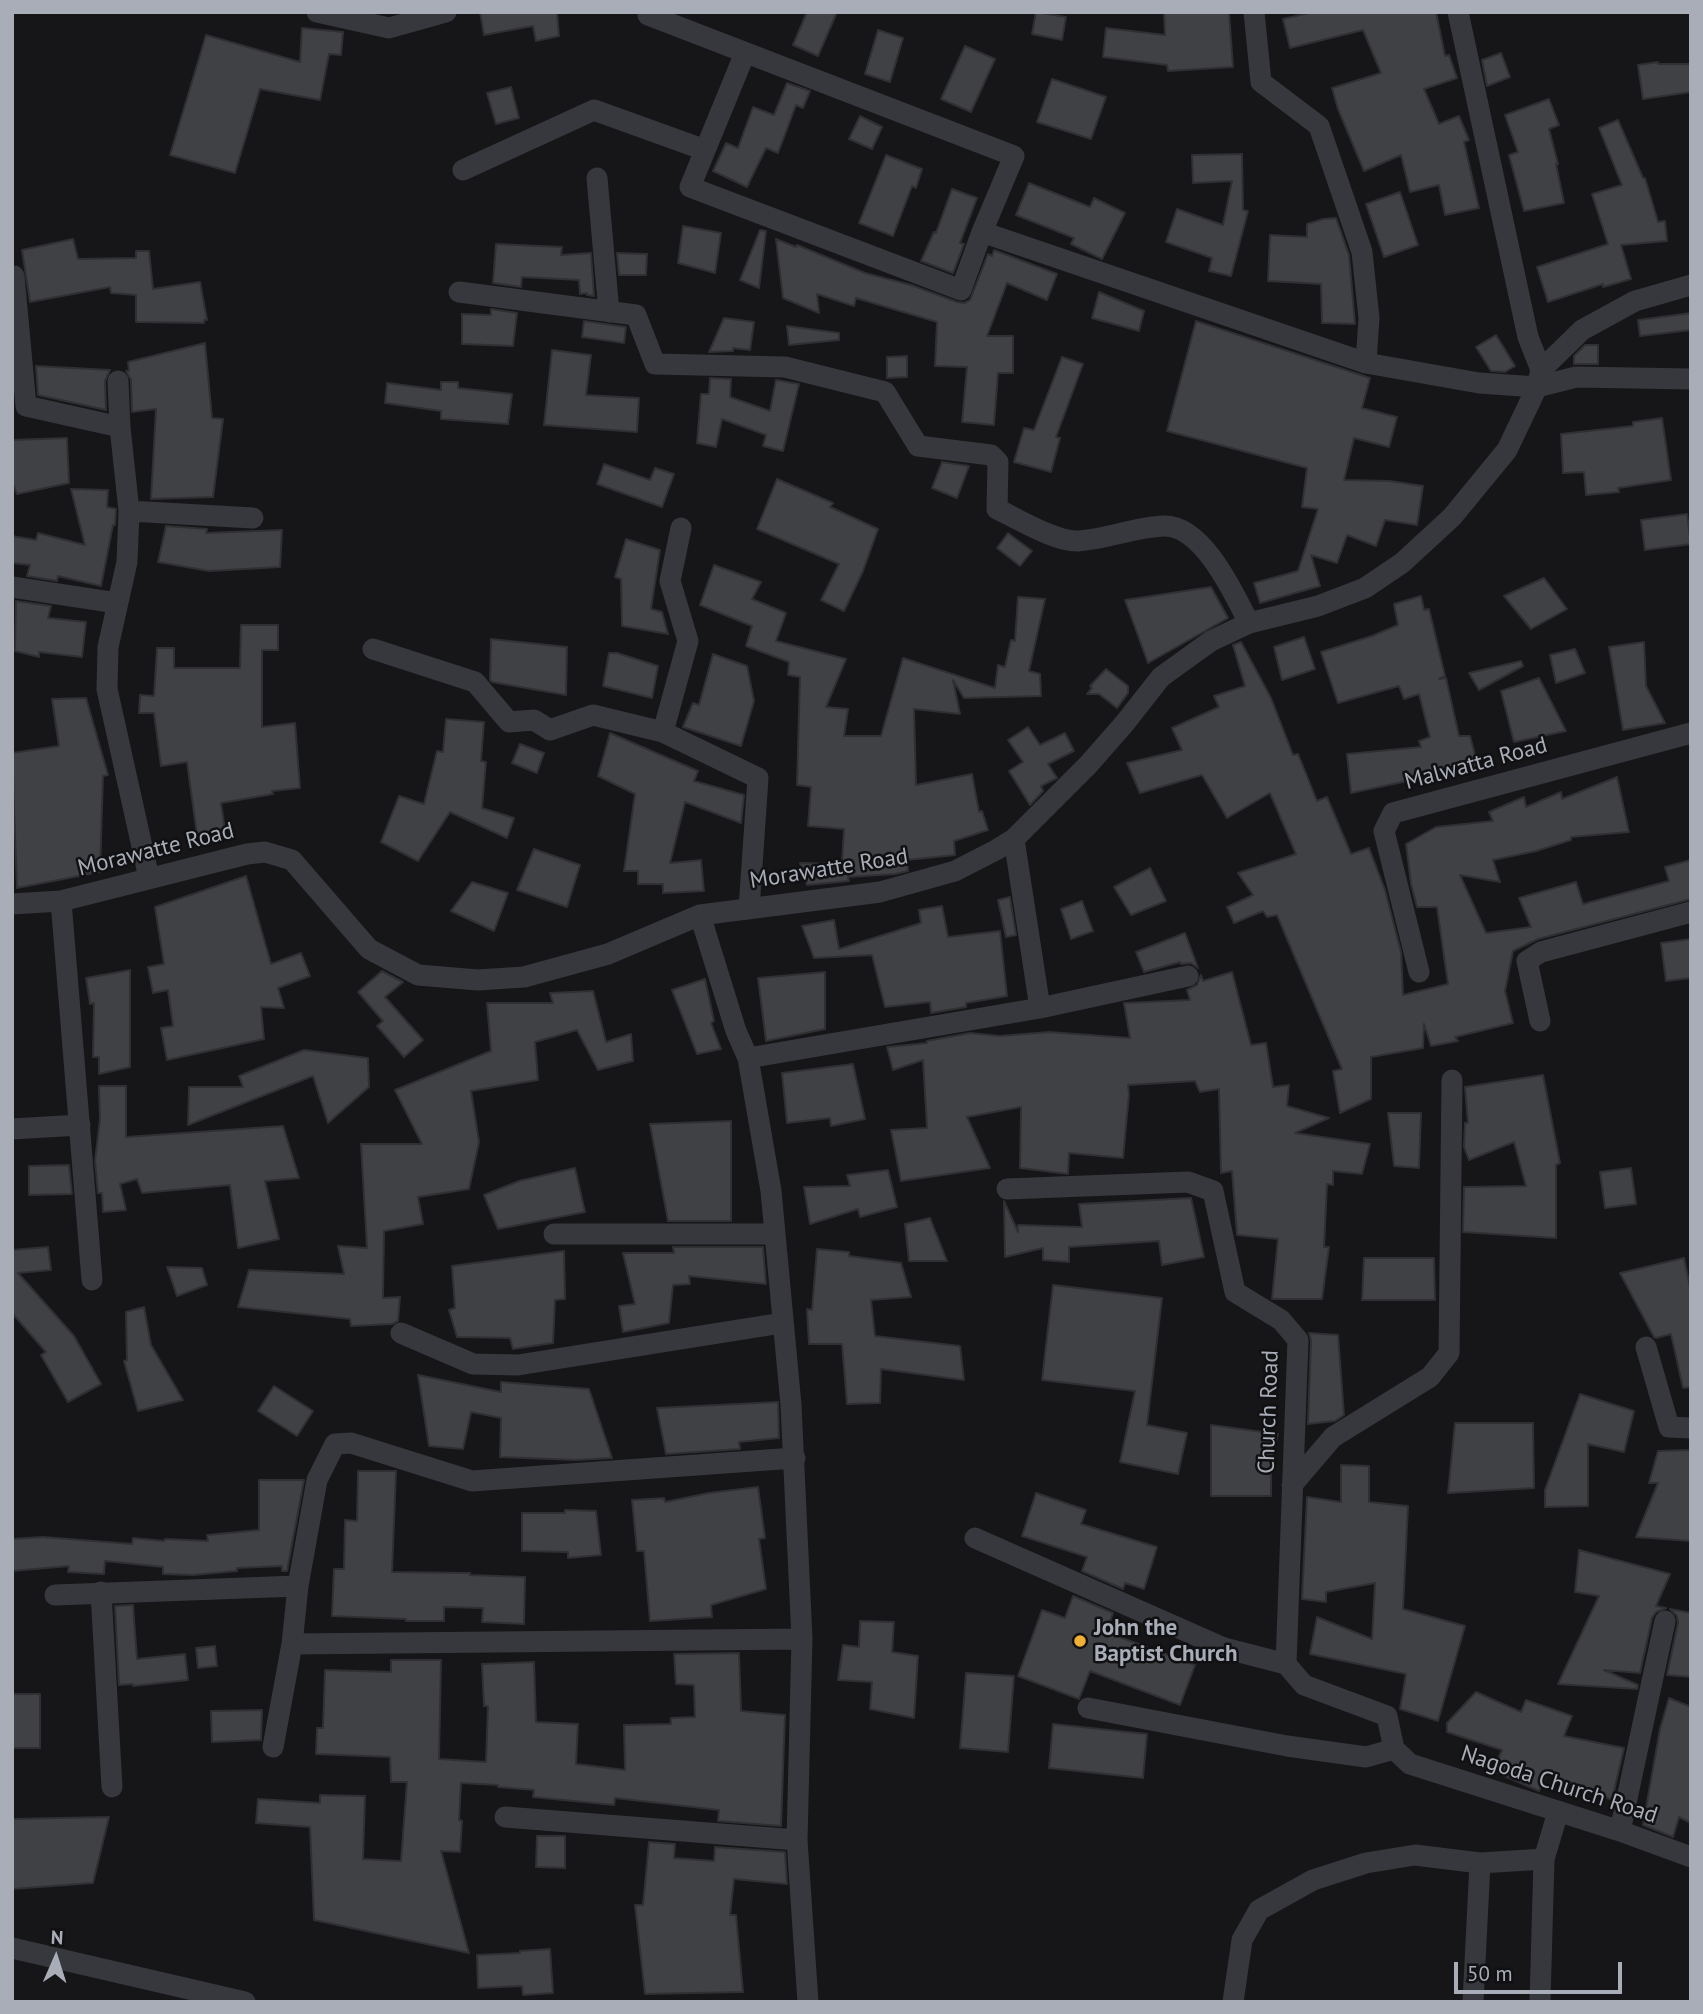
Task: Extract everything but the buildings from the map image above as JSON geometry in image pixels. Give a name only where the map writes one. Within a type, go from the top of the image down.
[{"type":"street","points":[[317,12],[389,28],[446,12]]},
{"type":"street","points":[[1254,12],[1261,82],[1319,126],[1362,252],[1369,318],[1366,363]]},
{"type":"street","points":[[1458,12],[1539,378]]},
{"type":"street","points":[[648,15],[1014,156],[961,290],[690,187],[746,53]]},
{"type":"street","points":[[463,170],[594,110],[705,150]]},
{"type":"street","points":[[597,178],[609,312]]},
{"type":"street","points":[[982,232],[1366,363],[1479,383],[1576,377],[1691,379]]},
{"type":"street","points":[[14,276],[26,406],[120,427]]},
{"type":"street","name":"Morawatte Road","points":[[12,904],[61,901],[247,853],[265,852],[292,860],[369,949],[418,975],[478,980],[524,977],[608,954],[700,915],[880,892],[955,871],[1014,839],[1088,765],[1161,677],[1211,641],[1250,623],[1318,606],[1353,593],[1365,588],[1402,562],[1452,517],[1507,450],[1539,378],[1582,330],[1635,301],[1691,285]]},
{"type":"street","points":[[459,292],[636,315],[654,364],[785,367],[885,392],[918,446],[991,455],[998,462],[997,509],[1055,536],[1076,541],[1166,526],[1197,540],[1224,574],[1250,623]]},
{"type":"street","points":[[118,381],[129,511],[127,562],[108,647],[107,689],[149,878]]},
{"type":"street","points":[[129,511],[253,517]]},
{"type":"street","points":[[663,732],[688,641],[670,581],[681,528]]},
{"type":"street","points":[[12,587],[117,603]]},
{"type":"street","points":[[373,649],[475,682],[509,722],[534,720],[550,730],[593,715],[663,732],[758,778],[748,909]]},
{"type":"street","name":"Malwatta Road","points":[[1419,972],[1384,831],[1393,813],[1691,733]]},
{"type":"street","points":[[1014,839],[1040,1008]]},
{"type":"street","points":[[61,901],[92,1280]]},
{"type":"street","points":[[1540,1021],[1527,961],[1541,952],[1691,912]]},
{"type":"street","points":[[700,915],[736,1031],[748,1058],[771,1191],[795,1458],[802,1639],[797,1840],[808,2002]]},
{"type":"street","points":[[748,1058],[1040,1008],[1188,976]]},
{"type":"street","points":[[1292,1485],[1333,1437],[1430,1377],[1449,1353],[1452,1080]]},
{"type":"street","points":[[12,1129],[80,1125]]},
{"type":"street","name":"Church Road","points":[[1007,1189],[1188,1181],[1213,1191],[1235,1293],[1281,1320],[1298,1340],[1286,1664]]},
{"type":"street","points":[[554,1234],[773,1234]]},
{"type":"street","points":[[401,1334],[473,1364],[518,1364],[782,1323]]},
{"type":"street","points":[[1646,1347],[1669,1427],[1691,1428]]},
{"type":"street","points":[[273,1747],[317,1480],[335,1444],[351,1443],[472,1481],[795,1458]]},
{"type":"street","points":[[975,1538],[1224,1647],[1286,1664],[1304,1685],[1387,1716],[1394,1749],[1366,1757],[1287,1746],[1088,1708]]},
{"type":"street","points":[[55,1595],[298,1586]]},
{"type":"street","points":[[101,1592],[112,1787]]},
{"type":"street","points":[[1620,1831],[1665,1621]]},
{"type":"street","points":[[292,1644],[802,1639]]},
{"type":"street","name":"Nagoda Church Road","points":[[1394,1749],[1410,1763],[1620,1831],[1691,1857]]},
{"type":"street","points":[[1540,2002],[1544,1859],[1558,1812]]},
{"type":"street","points":[[505,1817],[797,1840]]},
{"type":"street","points":[[1233,2002],[1242,1940],[1259,1910],[1313,1880],[1366,1863],[1415,1855],[1480,1863],[1544,1859]]},
{"type":"street","points":[[1473,2002],[1480,1863]]},
{"type":"street","points":[[12,1948],[245,2002]]},
{"type":"place","name":"John the Baptist Church","points":[[1080,1641]]}]
